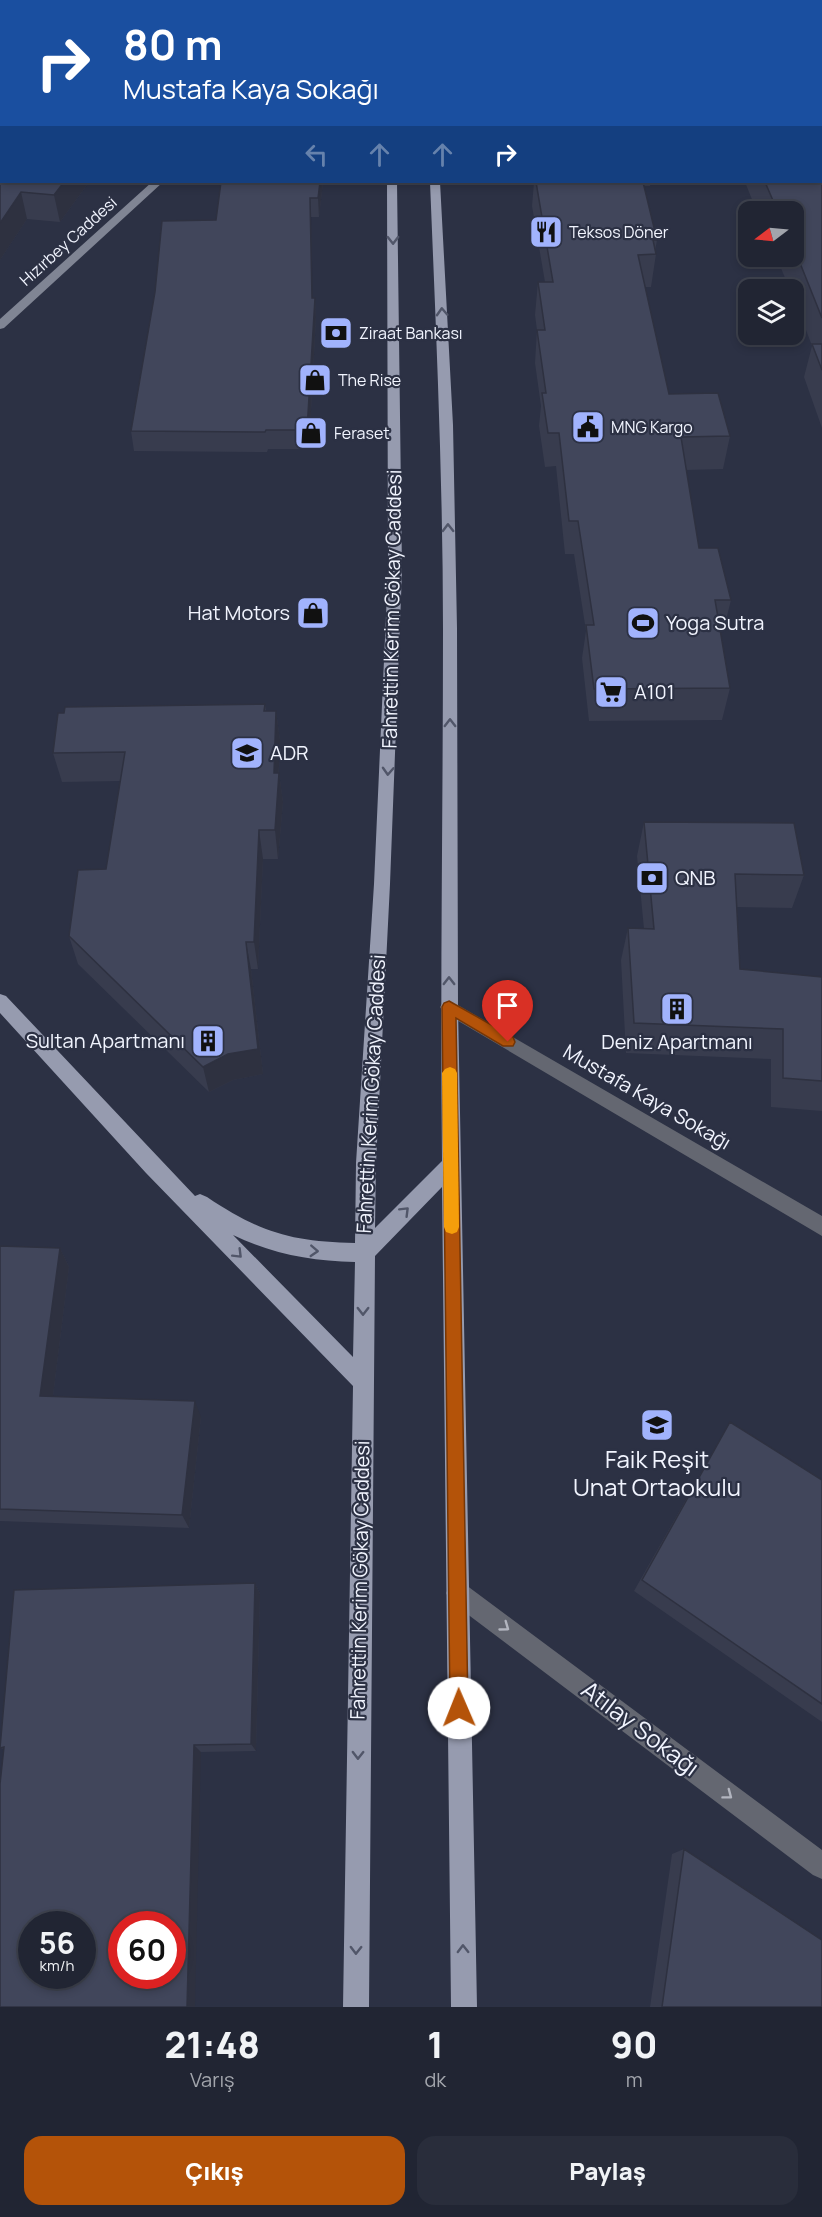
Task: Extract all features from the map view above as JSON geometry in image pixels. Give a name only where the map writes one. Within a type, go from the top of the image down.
[{"type":"main road","name":"Fahrettin Kerim Gökay Caddesi","points":[[356,2007],[366,1163],[380,925],[393,633],[396,468],[392,183]]},
{"type":"main road","points":[[435,183],[445,398],[450,608],[449,1007],[464,2007]]},
{"type":"main road","points":[[0,1002],[153,1167],[363,1382]]},
{"type":"main road","points":[[153,1167],[209,1210],[257,1237],[301,1250],[364,1252],[451,1166]]},
{"type":"street","name":"Hızırbey Caddesi","points":[[0,324],[157,183]]},
{"type":"street","name":"Mustafa Kaya Sokağı","points":[[449,1007],[822,1227]]},
{"type":"street","name":"Atılay Sokağı","points":[[458,1593],[822,1866]]},
{"type":"building","points":[[0,183],[63,183],[54,195],[21,192],[0,223]]},
{"type":"building","points":[[221,183],[320,183],[318,198],[310,198],[312,298],[315,298],[307,430],[131,431],[155,292],[162,221],[216,220]]},
{"type":"building","points":[[536,183],[643,183],[657,240],[653,240],[656,254],[638,255],[669,394],[718,393],[730,436],[681,437],[699,548],[718,548],[731,600],[715,600],[730,688],[594,689],[586,625],[594,625],[578,521],[569,521],[559,433],[548,433],[542,393],[546,393],[537,330],[545,330],[538,282],[553,282]]},
{"type":"building","points":[[765,183],[822,183],[822,318],[802,267],[804,267],[804,201],[773,201]]},
{"type":"building","points":[[812,344],[822,344],[822,370]]},
{"type":"building","points":[[265,704],[264,711],[276,711],[274,773],[279,773],[275,830],[259,830],[254,942],[246,942],[258,1049],[228,1054],[203,1067],[69,936],[78,870],[106,869],[125,752],[53,753],[58,713],[64,713],[65,707]]},
{"type":"building","points":[[644,822],[794,823],[804,875],[735,874],[740,969],[822,977],[822,1081],[783,1078],[783,1029],[634,1023],[628,928],[654,929]]},
{"type":"building","points":[[0,1246],[60,1248],[40,1396],[195,1401],[182,1515],[0,1509]]},
{"type":"building","points":[[730,1422],[822,1480],[822,1704],[642,1580]]},
{"type":"building","points":[[255,1583],[251,1744],[194,1745],[187,2007],[0,2007],[0,1784],[4,1747],[0,1748],[14,1590]]},
{"type":"building","points":[[684,1849],[822,1940],[822,2007],[662,2007]]},
{"type":"slow traffic","points":[[450,1073],[452,1227]]},
{"type":"place","name":"Teksos Döner","points":[[546,232]]},
{"type":"place","name":"Ziraat Bankası","points":[[336,333]]},
{"type":"place","name":"The Rise","points":[[315,380]]},
{"type":"place","name":"MNG Kargo","points":[[588,427]]},
{"type":"place","name":"Feraset","points":[[311,433]]},
{"type":"place","name":"Hat Motors","points":[[313,613]]},
{"type":"place","name":"Yoga Sutra","points":[[643,623]]},
{"type":"place","name":"A101","points":[[611,692]]},
{"type":"place","name":"ADR","points":[[247,753]]},
{"type":"place","name":"QNB","points":[[652,878]]},
{"type":"place","name":"Deniz Apartmanı","points":[[677,1009]]},
{"type":"place","name":"Sultan Apartmanı","points":[[208,1041]]},
{"type":"place","name":"Faik Reşit Unat Ortaokulu","points":[[657,1425]]},
{"type":"route","points":[[459,1708],[449,1007],[508,1042]]}]
